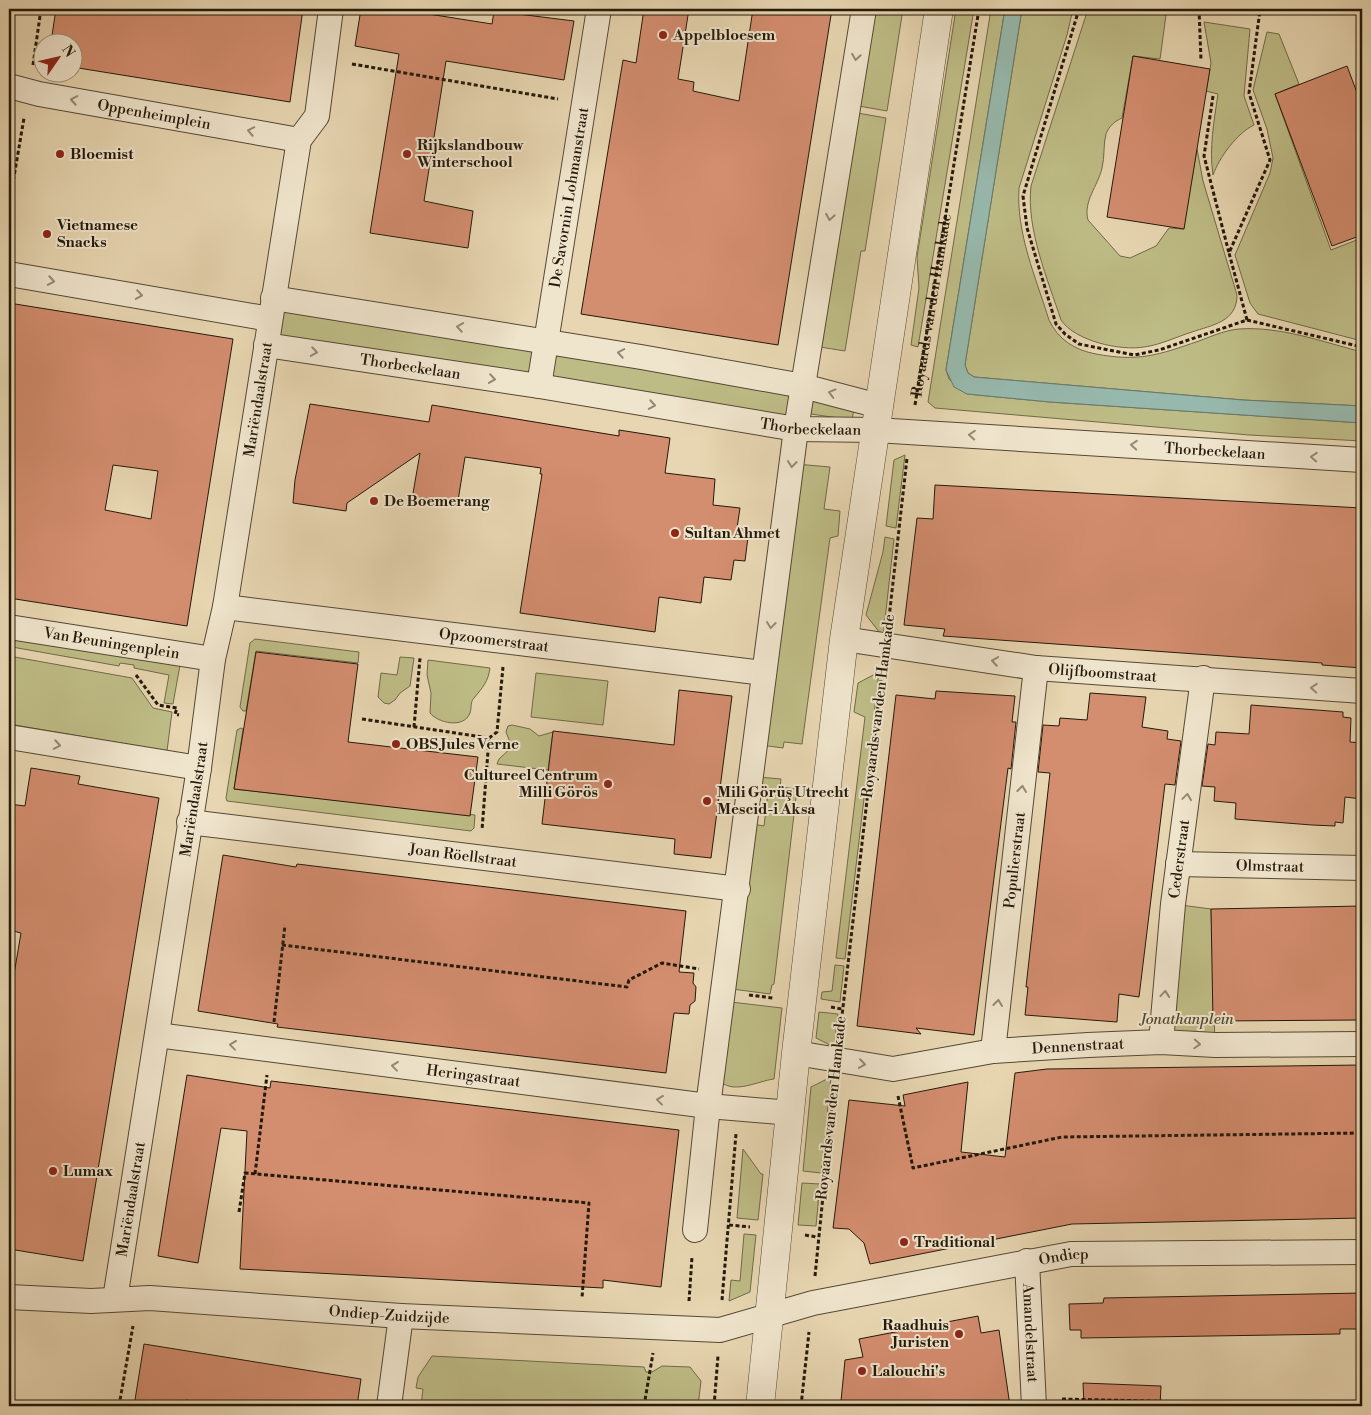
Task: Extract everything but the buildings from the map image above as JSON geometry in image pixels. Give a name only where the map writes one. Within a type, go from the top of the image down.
[{"type":"street","points":[[299,140],[318,116],[331,9]]},
{"type":"street","name":"De Savornin Lohmanstraat","points":[[539,386],[599,9]]},
{"type":"street","points":[[694,1230],[708,1106],[738,889],[796,429],[864,9]]},
{"type":"street","points":[[760,1406],[796,1053],[844,639],[939,9]]},
{"type":"street","name":"Oppenheimplein","points":[[9,86],[39,94],[299,140]]},
{"type":"street","name":"Mariëndaalstraat","points":[[126,1298],[157,1036],[214,659],[225,607],[299,140]]},
{"type":"street","points":[[9,274],[271,308]]},
{"type":"street","name":"Thorbeckelaan","points":[[271,308],[546,340],[803,386],[910,432],[1362,460]]},
{"type":"street","name":"Thorbeckelaan","points":[[266,345],[539,386],[796,429],[877,418]]},
{"type":"street","name":"Opzoomerstraat","points":[[225,607],[764,673]]},
{"type":"street","name":"Van Beuningenplein","points":[[9,627],[214,659]]},
{"type":"street","name":"Olijfboomstraat","points":[[844,639],[1036,668],[1203,678],[1362,691]]},
{"type":"street","name":"Populierstraat","points":[[993,1052],[1036,668]]},
{"type":"street","name":"Cederstraat","points":[[1161,1042],[1178,864],[1203,678]]},
{"type":"street","points":[[9,737],[199,768]]},
{"type":"street","name":"Joan Röellstraat","points":[[189,822],[738,889]]},
{"type":"street","name":"Olmstraat","points":[[1178,864],[1362,868]]},
{"type":"street","name":"Heringastraat","points":[[157,1036],[708,1106],[790,1113]]},
{"type":"street","name":"Dennenstraat","points":[[796,1053],[893,1069],[993,1052],[1161,1042],[1215,1045],[1362,1044]]},
{"type":"street","name":"Ondiep","points":[[769,1314],[813,1302],[1071,1254],[1362,1252]]},
{"type":"street","name":"Amandelstraat","points":[[1027,1261],[1034,1402]]},
{"type":"street","name":"Ondiep-Zuidzijde","points":[[9,1297],[91,1301],[126,1298],[401,1316],[720,1330],[769,1314]]},
{"type":"street","points":[[389,1406],[401,1316]]},
{"type":"path","name":"Royaards van den Hamkade","points":[[801,1406],[836,1061],[910,432],[979,9]]},
{"type":"path","points":[[1079,9],[1023,196],[1027,228],[1056,324],[1065,334],[1079,344],[1134,355],[1159,350],[1247,320],[1362,347]]},
{"type":"path","points":[[1199,9],[1202,60]]},
{"type":"path","points":[[1229,253],[1270,160],[1249,93],[1260,10]]},
{"type":"path","points":[[324,59],[583,104]]},
{"type":"path","points":[[1213,96],[1204,156],[1247,320]]},
{"type":"path","points":[[9,124],[15,125]]},
{"type":"path","points":[[414,727],[423,631]]},
{"type":"path","points":[[362,719],[489,738],[497,732],[505,641]]},
{"type":"path","points":[[135,673],[158,705],[177,708],[175,714],[206,721]]},
{"type":"path","points":[[480,858],[489,738]]},
{"type":"path","points":[[255,1174],[285,924]]},
{"type":"path","points":[[282,945],[628,987],[629,980],[662,963],[726,973]]},
{"type":"path","points":[[893,1069],[913,1168],[1062,1137],[1362,1133]]},
{"type":"path","points":[[714,1406],[738,1109]]},
{"type":"path","points":[[239,1212],[245,1173],[589,1203],[581,1325]]},
{"type":"path","points":[[686,1329],[694,1230],[728,1225],[777,1230],[817,1237]]},
{"type":"path","points":[[119,1406],[126,1298]]},
{"type":"path","points":[[644,1406],[658,1328]]},
{"type":"path","points":[[1034,1402],[1361,1406]]},
{"type":"path","points":[[933,1406],[952,1404]]},
{"type":"green space","points":[[868,9],[903,9],[887,111],[853,105]]},
{"type":"green space","points":[[956,9],[974,9],[918,347],[911,345],[919,288],[917,257]]},
{"type":"green space","points":[[991,9],[1005,9],[946,370],[949,379],[967,394],[1050,402],[1362,423],[1362,441],[1249,435],[935,408],[928,402]]},
{"type":"green space","points":[[1022,9],[1073,9],[1067,35],[1019,188],[1021,222],[1028,255],[1049,320],[1057,333],[1068,343],[1081,350],[1111,356],[1137,357],[1160,353],[1239,329],[1286,332],[1362,352],[1362,406],[1243,400],[974,377],[968,373],[965,365]]},
{"type":"green space","points":[[1088,9],[1128,9],[1166,15],[1160,59],[1133,56],[1122,118],[1113,124],[1106,134],[1102,168],[1089,200],[1088,220],[1120,256],[1130,258],[1156,246],[1169,228],[1183,229],[1197,149],[1203,181],[1237,295],[1233,311],[1222,321],[1150,346],[1134,348],[1111,346],[1087,339],[1076,334],[1068,327],[1061,320],[1044,271],[1035,237],[1030,202],[1031,186]]},
{"type":"green space","points":[[1204,22],[1250,29],[1244,96],[1254,125],[1241,134],[1229,147],[1213,175],[1212,144],[1218,94],[1206,91],[1211,63]]},
{"type":"green space","points":[[1267,32],[1279,34],[1299,84],[1275,94],[1331,250],[1362,238],[1362,341],[1258,314],[1250,303],[1235,255],[1270,173],[1273,158],[1267,129],[1253,90]]},
{"type":"green space","points":[[852,112],[886,118],[865,251],[861,251],[845,351],[814,346]]},
{"type":"green space","points":[[273,298],[803,386],[796,429],[266,345]]},
{"type":"green space","points":[[807,395],[855,403],[852,420],[804,413]]},
{"type":"green space","points":[[905,455],[896,528],[886,526],[894,460]]},
{"type":"green space","points":[[796,464],[830,467],[824,509],[840,511],[838,536],[830,538],[802,744],[784,742],[783,748],[761,745]]},
{"type":"green space","points":[[885,537],[894,539],[883,637],[866,615],[883,552]]},
{"type":"green space","points":[[9,637],[180,665],[173,704],[164,703],[169,675],[134,668],[134,665],[120,663],[119,666],[12,647],[12,644],[9,643]]},
{"type":"green space","points":[[255,639],[359,652],[358,663],[256,651],[246,711],[243,711],[240,707],[250,643]]},
{"type":"green space","points":[[9,656],[132,678],[153,708],[172,712],[167,751],[9,724]]},
{"type":"green space","points":[[400,657],[414,658],[410,686],[389,704],[384,703],[378,697],[381,673],[397,675]]},
{"type":"green space","points":[[428,660],[490,668],[485,684],[472,701],[467,718],[457,723],[451,723],[434,717],[430,713],[431,693],[427,675]]},
{"type":"green space","points":[[879,672],[845,959],[836,958],[865,717],[854,712],[858,683]]},
{"type":"green space","points":[[536,673],[608,681],[603,725],[531,717]]},
{"type":"green space","points":[[512,725],[530,729],[539,736],[553,732],[548,770],[497,764],[499,759],[512,747],[506,732],[508,726]]},
{"type":"green space","points":[[243,729],[234,789],[475,815],[474,828],[471,831],[227,801],[237,730]]},
{"type":"green space","points":[[758,777],[781,779],[780,787],[797,789],[774,984],[770,994],[732,989],[752,824],[764,826],[768,792],[755,791]]},
{"type":"green space","name":"Jonathanplein","points":[[1173,904],[1211,909],[1215,1045],[1161,1042]]},
{"type":"green space","points":[[835,965],[844,966],[840,1002],[821,999],[822,992],[832,991]]},
{"type":"green space","points":[[731,1002],[782,1008],[774,1079],[740,1087],[733,1087],[721,1082]]},
{"type":"green space","points":[[819,1012],[838,1014],[834,1047],[816,1038]]},
{"type":"green space","points":[[831,1077],[821,1173],[803,1171],[811,1087]]},
{"type":"green space","points":[[743,1149],[761,1174],[763,1174],[758,1220],[737,1218]]},
{"type":"green space","points":[[802,1183],[820,1184],[816,1226],[798,1225]]},
{"type":"green space","points":[[744,1234],[756,1235],[750,1292],[729,1301],[731,1280],[740,1281]]},
{"type":"green space","points":[[432,1356],[644,1367],[646,1372],[652,1372],[662,1366],[690,1367],[701,1381],[698,1406],[421,1406],[423,1389],[416,1388],[418,1377]]},
{"type":"water","points":[[1005,9],[1022,9],[965,365],[968,373],[974,377],[1243,400],[1362,406],[1362,423],[1050,402],[967,394],[954,387],[946,370]]},
{"type":"place","name":"Appelbloesem","points":[[663,35]]},
{"type":"place","name":"Bloemist","points":[[60,154]]},
{"type":"place","name":"Rijkslandbouw Winterschool","points":[[407,154]]},
{"type":"place","name":"Vietnamese Snacks","points":[[47,234]]},
{"type":"place","name":"De Boemerang","points":[[374,501]]},
{"type":"place","name":"Sultan Ahmet","points":[[675,533]]},
{"type":"place","name":"OBS Jules Verne","points":[[396,744]]},
{"type":"place","name":"Cultureel Centrum Milli Görös","points":[[608,784]]},
{"type":"place","name":"Mili Görüş Utrecht Mescid-i Aksa","points":[[707,801]]},
{"type":"place","name":"Lumax","points":[[53,1171]]},
{"type":"place","name":"Traditional","points":[[904,1242]]},
{"type":"place","name":"Raadhuis Juristen","points":[[959,1334]]},
{"type":"place","name":"Lalouchi's","points":[[862,1371]]}]
